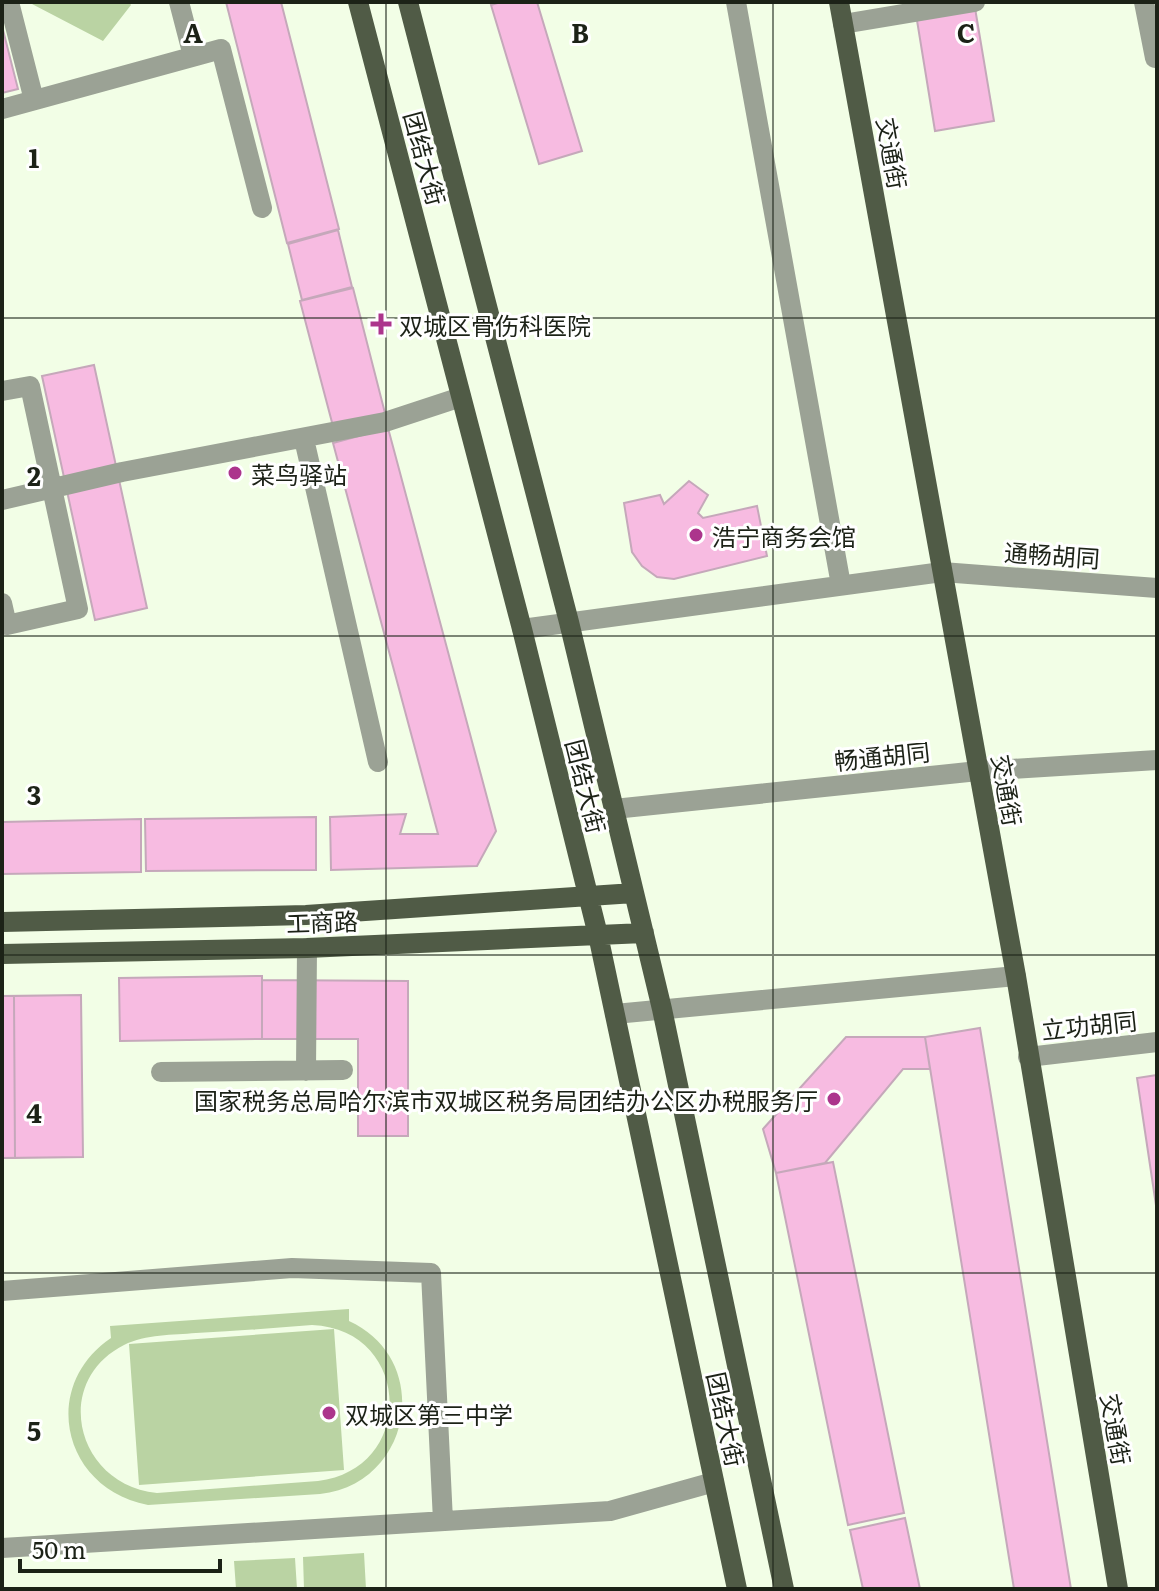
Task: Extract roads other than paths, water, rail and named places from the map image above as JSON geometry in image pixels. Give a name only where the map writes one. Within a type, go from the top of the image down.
[{"type":"main road","name":"团结大街","points":[[358,2],[522,629],[598,935],[737,1589]]},
{"type":"main road","name":"团结大街","points":[[408,2],[569,622],[644,933],[784,1589]]},
{"type":"main road","name":"交通街","points":[[839,2],[1016,976],[1118,1589]]},
{"type":"main road","name":"工商路","points":[[2,922],[306,915],[634,893]]},
{"type":"main road","name":"工商路","points":[[2,954],[307,948],[644,933]]},
{"type":"street","points":[[9,2],[34,100]]},
{"type":"street","points":[[179,2],[193,56]]},
{"type":"street","points":[[736,2],[841,585]]},
{"type":"street","points":[[843,24],[975,2]]},
{"type":"street","points":[[1144,2],[1155,58]]},
{"type":"street","points":[[2,109],[221,49],[262,208]]},
{"type":"street","points":[[2,391],[30,386],[78,609],[7,625],[2,603]]},
{"type":"street","points":[[2,500],[122,472],[385,422],[461,397]]},
{"type":"street","points":[[304,439],[378,762]]},
{"type":"street","name":"通畅胡同","points":[[522,629],[942,572],[1157,588]]},
{"type":"street","name":"畅通胡同","points":[[614,809],[978,771],[1157,760]]},
{"type":"street","points":[[306,1071],[307,948]]},
{"type":"street","points":[[615,1014],[1016,976]]},
{"type":"street","name":"立功胡同","points":[[1028,1057],[1157,1042]]},
{"type":"street","points":[[161,1072],[343,1070]]},
{"type":"street","points":[[2,1291],[292,1268],[431,1273],[443,1521]]},
{"type":"street","points":[[2,1548],[610,1511],[714,1482]]},
{"type":"place","name":"双城区骨伤科医院","points":[[381,324]]},
{"type":"place","name":"菜鸟驿站","points":[[235,473]]},
{"type":"place","name":"浩宁商务会馆","points":[[696,535]]},
{"type":"place","name":"国家税务总局哈尔滨市双城区税务局团结办公区办税服务厅","points":[[834,1099]]},
{"type":"place","name":"双城区第三中学","points":[[329,1413]]}]
